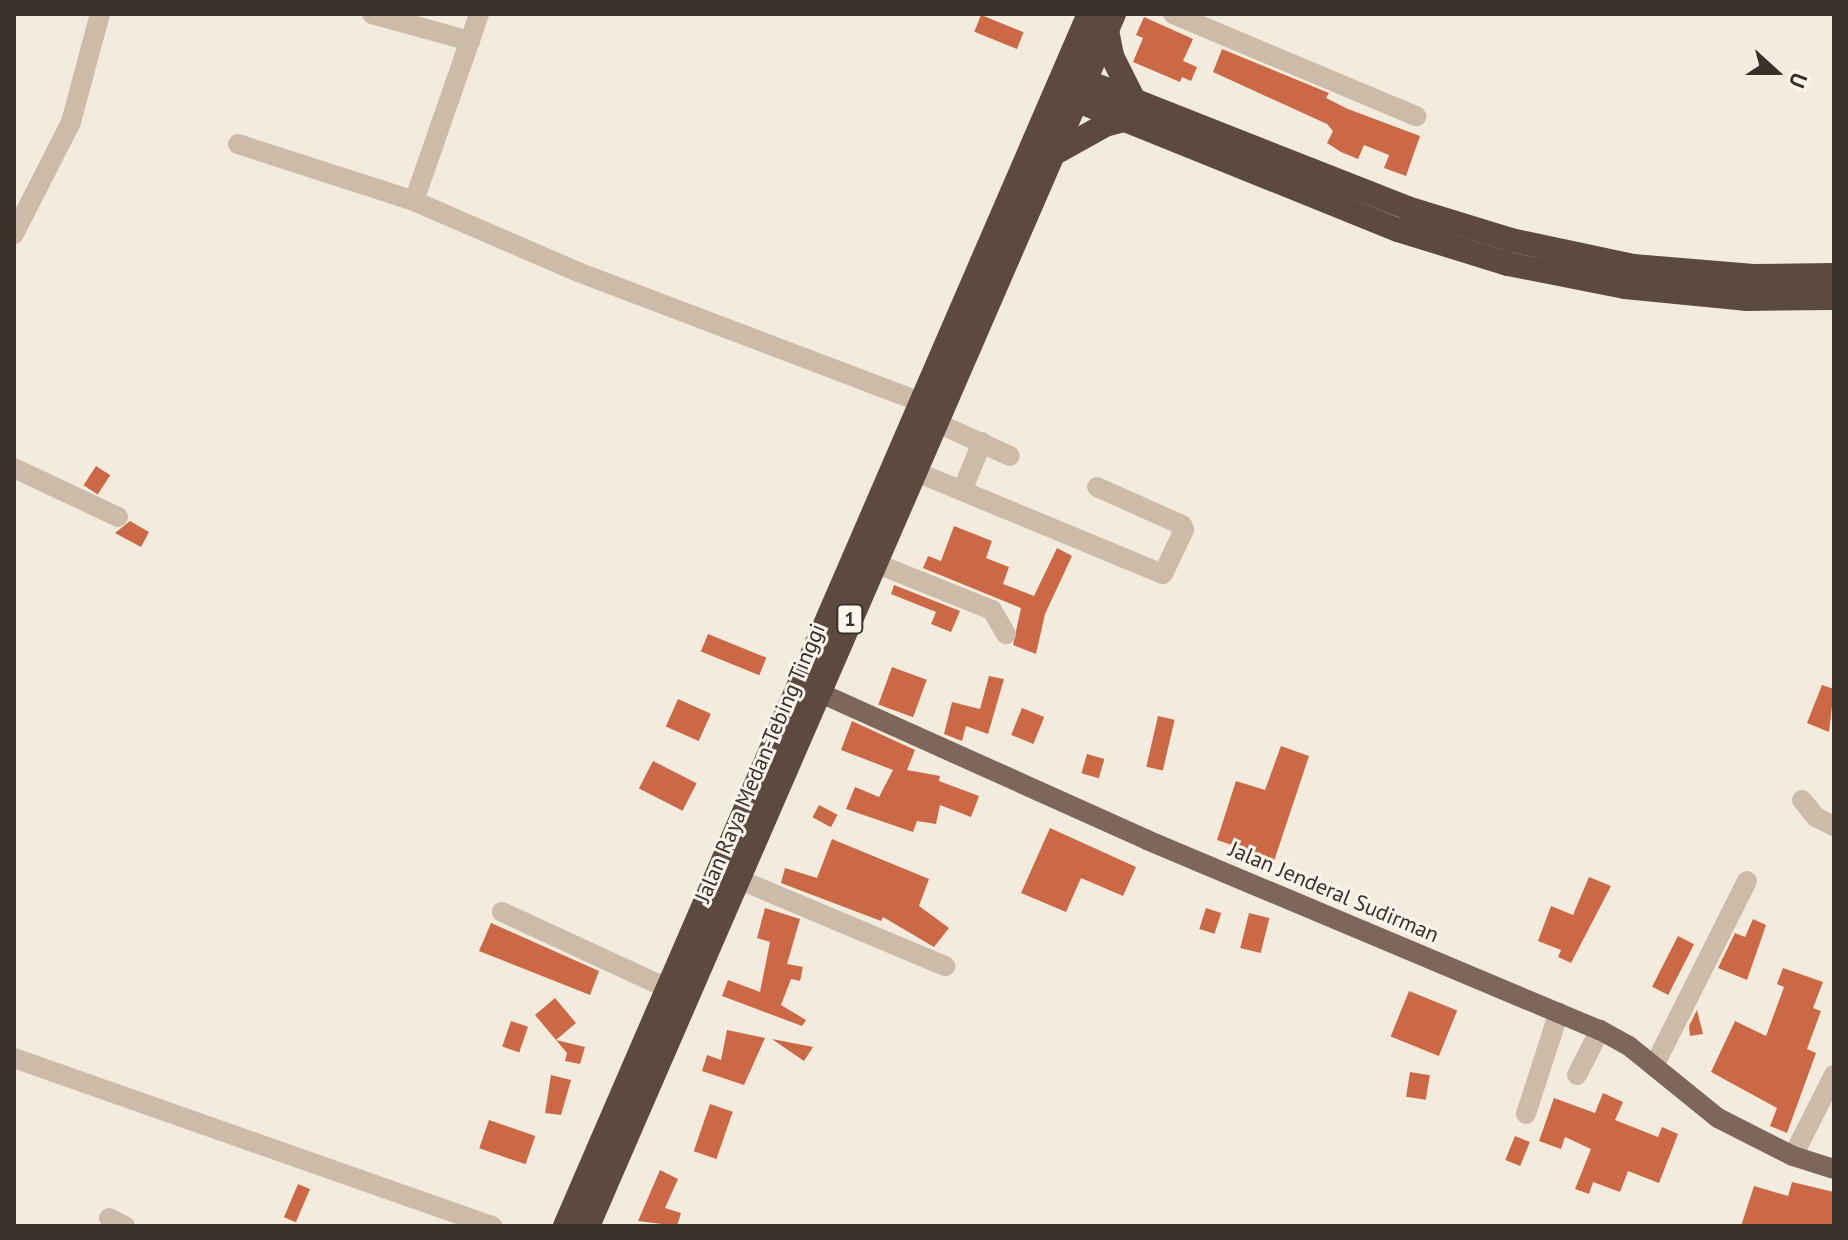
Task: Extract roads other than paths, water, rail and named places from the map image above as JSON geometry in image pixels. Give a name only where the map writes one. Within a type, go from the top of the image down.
[{"type":"highway","name":"Jalan Raya Medan-Tebing Tinggi","points":[[565,1226],[738,879],[920,402],[1103,19]]},
{"type":"highway","points":[[1103,19],[1131,110],[1398,230],[1508,264],[1625,287],[1747,299],[1834,298]]},
{"type":"highway","name":"Jalan Raya Medan-Tebing Tinggi","points":[[588,1226],[659,1036],[669,989],[809,688],[875,563],[1055,153],[1071,87]]},
{"type":"highway","points":[[1071,87],[1407,208],[1511,240],[1633,266],[1754,276],[1834,275]]},
{"type":"highway","points":[[1055,153],[1131,110]]},
{"type":"main road","name":"Jalan Jenderal Sudirman","points":[[809,688],[1147,840],[1600,1030],[1654,1066],[1718,1118],[1793,1156],[1834,1169]]},
{"type":"street","points":[[14,234],[71,122],[100,14]]},
{"type":"street","points":[[372,14],[470,41]]},
{"type":"street","points":[[414,201],[479,14]]},
{"type":"street","points":[[1173,14],[1416,116]]},
{"type":"street","points":[[238,144],[414,201],[578,272],[920,402]]},
{"type":"street","points":[[935,422],[1010,456]]},
{"type":"street","points":[[962,491],[982,442]]},
{"type":"street","points":[[14,468],[118,517]]},
{"type":"street","points":[[914,471],[1163,574],[1184,530],[1182,525],[1097,487]]},
{"type":"street","points":[[875,563],[992,610],[1006,634]]},
{"type":"street","points":[[1802,800],[1816,817],[1834,826]]},
{"type":"street","points":[[738,879],[945,966]]},
{"type":"street","points":[[1654,1066],[1747,881]]},
{"type":"street","points":[[502,912],[669,989]]},
{"type":"street","points":[[1526,1114],[1559,1012]]},
{"type":"street","points":[[1577,1075],[1600,1030]]},
{"type":"street","points":[[14,1058],[492,1226]]},
{"type":"street","points":[[1793,1156],[1834,1075]]}]
